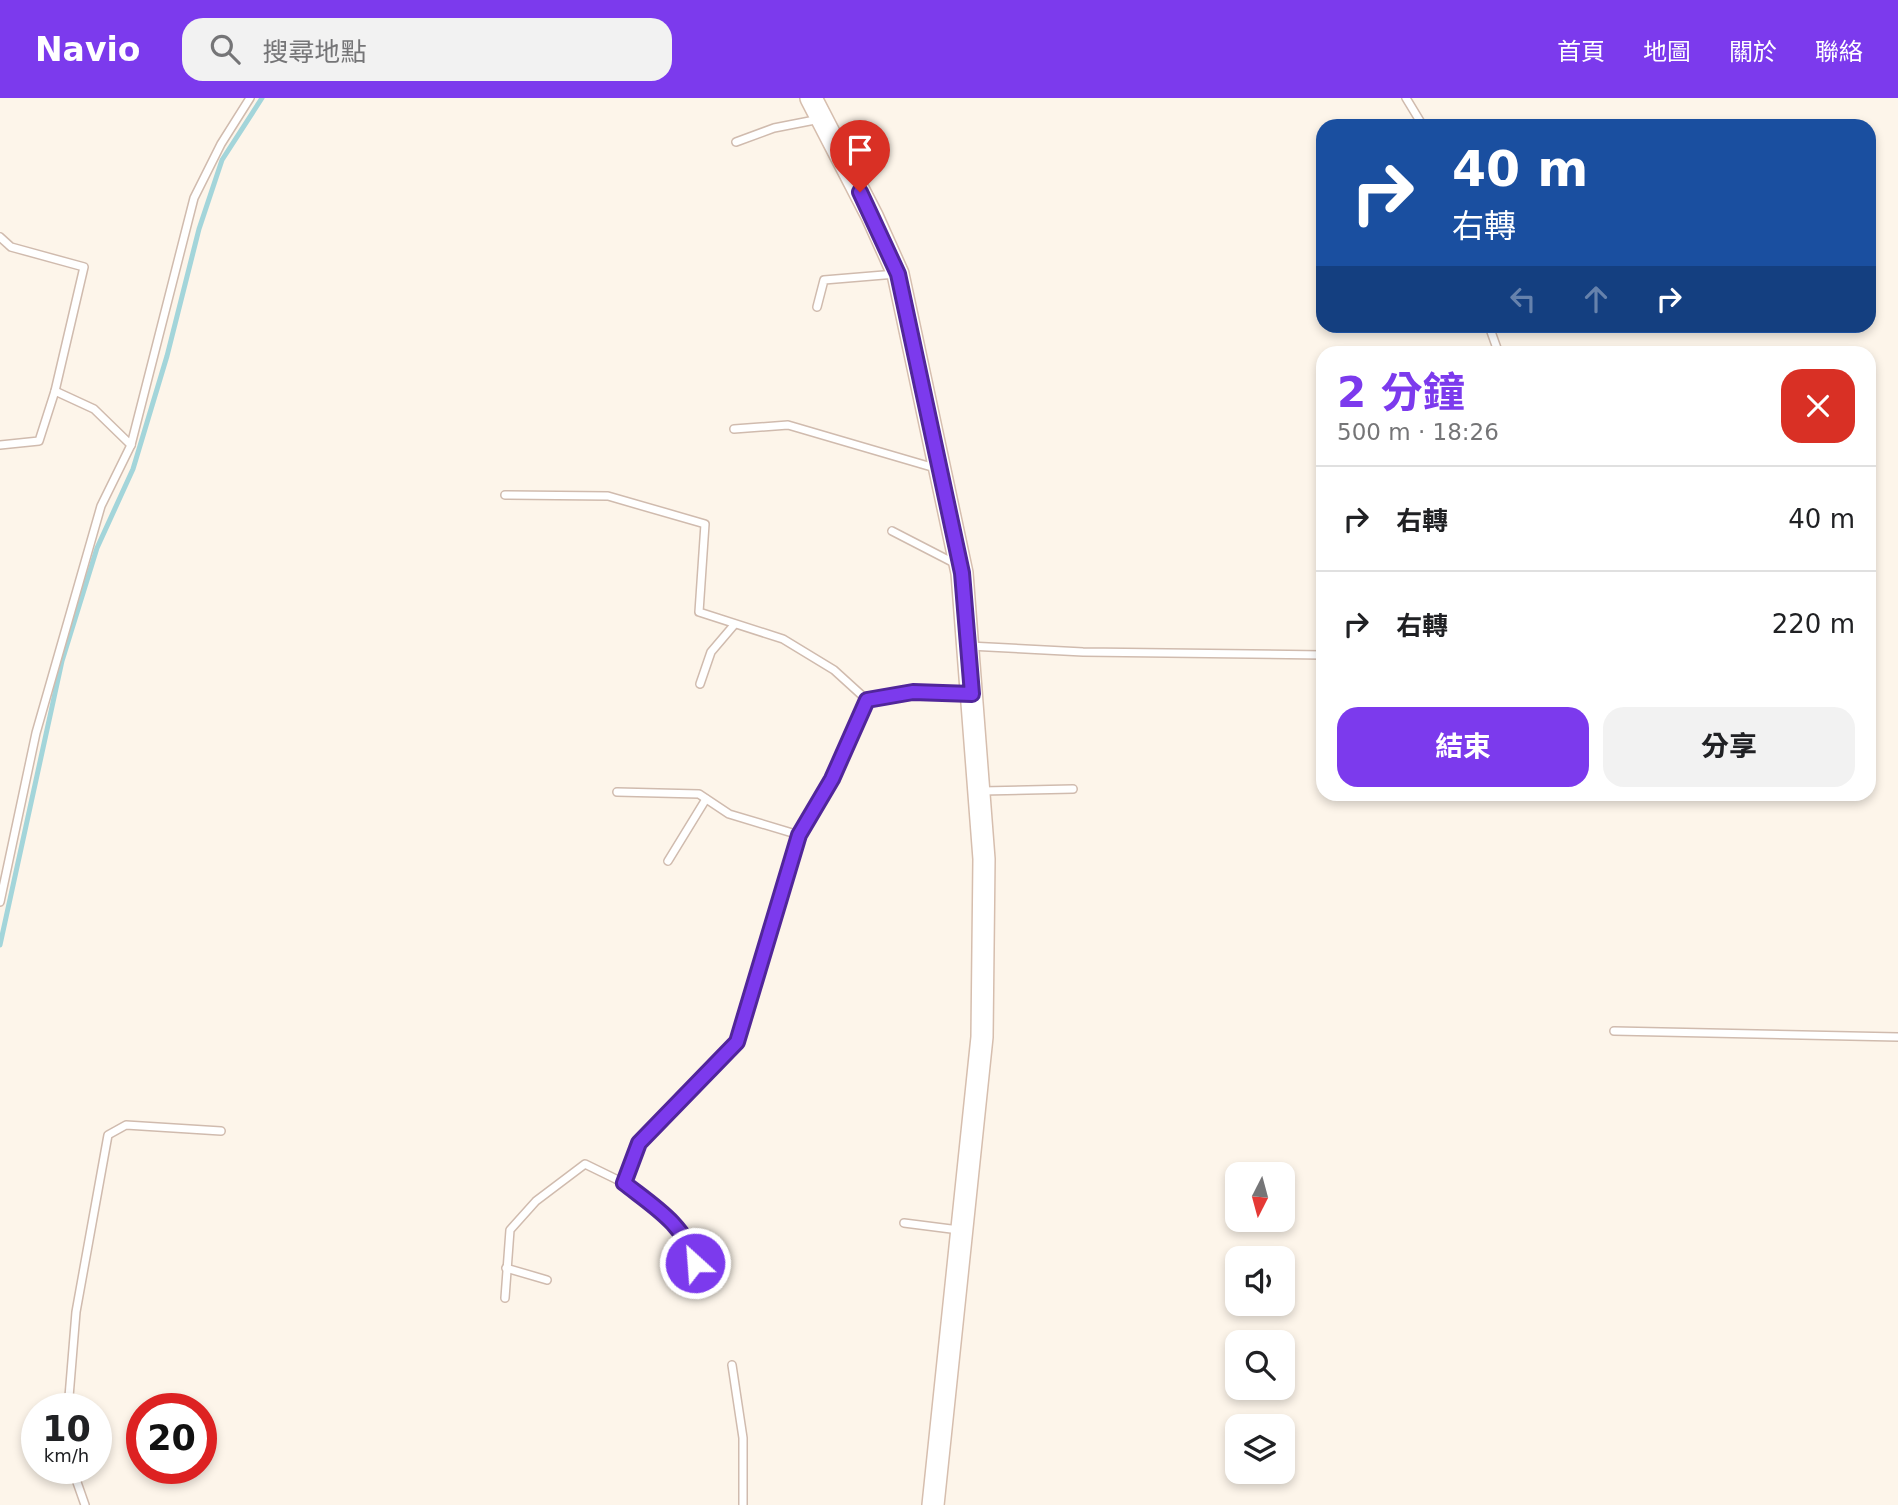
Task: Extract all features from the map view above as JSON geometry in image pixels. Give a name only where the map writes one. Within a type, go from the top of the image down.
[{"type":"street","points":[[811,98],[872,216],[898,274],[961,565],[969,646],[984,859],[982,1037],[933,1505]]},
{"type":"lane","points":[[0,902],[36,733],[101,506],[131,446],[194,198],[221,144],[250,98]]},
{"type":"lane","points":[[1406,98],[1419,119]]},
{"type":"lane","points":[[736,142],[774,128],[822,119]]},
{"type":"lane","points":[[0,237],[12,247],[84,267],[55,391],[39,441],[0,445]]},
{"type":"lane","points":[[817,307],[824,280],[898,274]]},
{"type":"lane","points":[[55,391],[94,410],[131,446]]},
{"type":"lane","points":[[734,429],[788,425],[939,470]]},
{"type":"lane","points":[[505,495],[608,496],[705,524],[699,612],[783,639],[834,670],[867,700]]},
{"type":"lane","points":[[891,531],[961,565]]},
{"type":"lane","points":[[700,684],[710,652],[734,625]]},
{"type":"lane","points":[[969,646],[1083,652],[1316,655]]},
{"type":"lane","points":[[867,700],[913,692],[972,694]]},
{"type":"lane","points":[[624,1183],[639,1143],[737,1042],[799,835],[832,779],[867,700]]},
{"type":"lane","points":[[981,791],[1073,789]]},
{"type":"lane","points":[[617,792],[699,794],[729,814],[799,835]]},
{"type":"lane","points":[[668,861],[706,799]]},
{"type":"lane","points":[[1614,1031],[1898,1037]]},
{"type":"lane","points":[[69,1393],[76,1312],[108,1135],[126,1125],[221,1131]]},
{"type":"lane","points":[[505,1298],[510,1230],[536,1201],[585,1164],[624,1183],[674,1224],[692,1248],[698,1278]]},
{"type":"lane","points":[[904,1223],[961,1230]]},
{"type":"lane","points":[[506,1268],[547,1280]]},
{"type":"lane","points":[[732,1366],[743,1438],[743,1505]]},
{"type":"lane","points":[[78,1484],[85,1505]]},
{"type":"waterway","points":[[0,945],[62,661],[97,548],[133,469],[167,356],[199,229],[222,160],[262,98]]},
{"type":"route","points":[[695,1263],[692,1248],[674,1224],[624,1183],[639,1143],[737,1042],[799,835],[832,779],[867,700],[913,692],[972,694],[962,573],[898,274],[860,192]]}]
